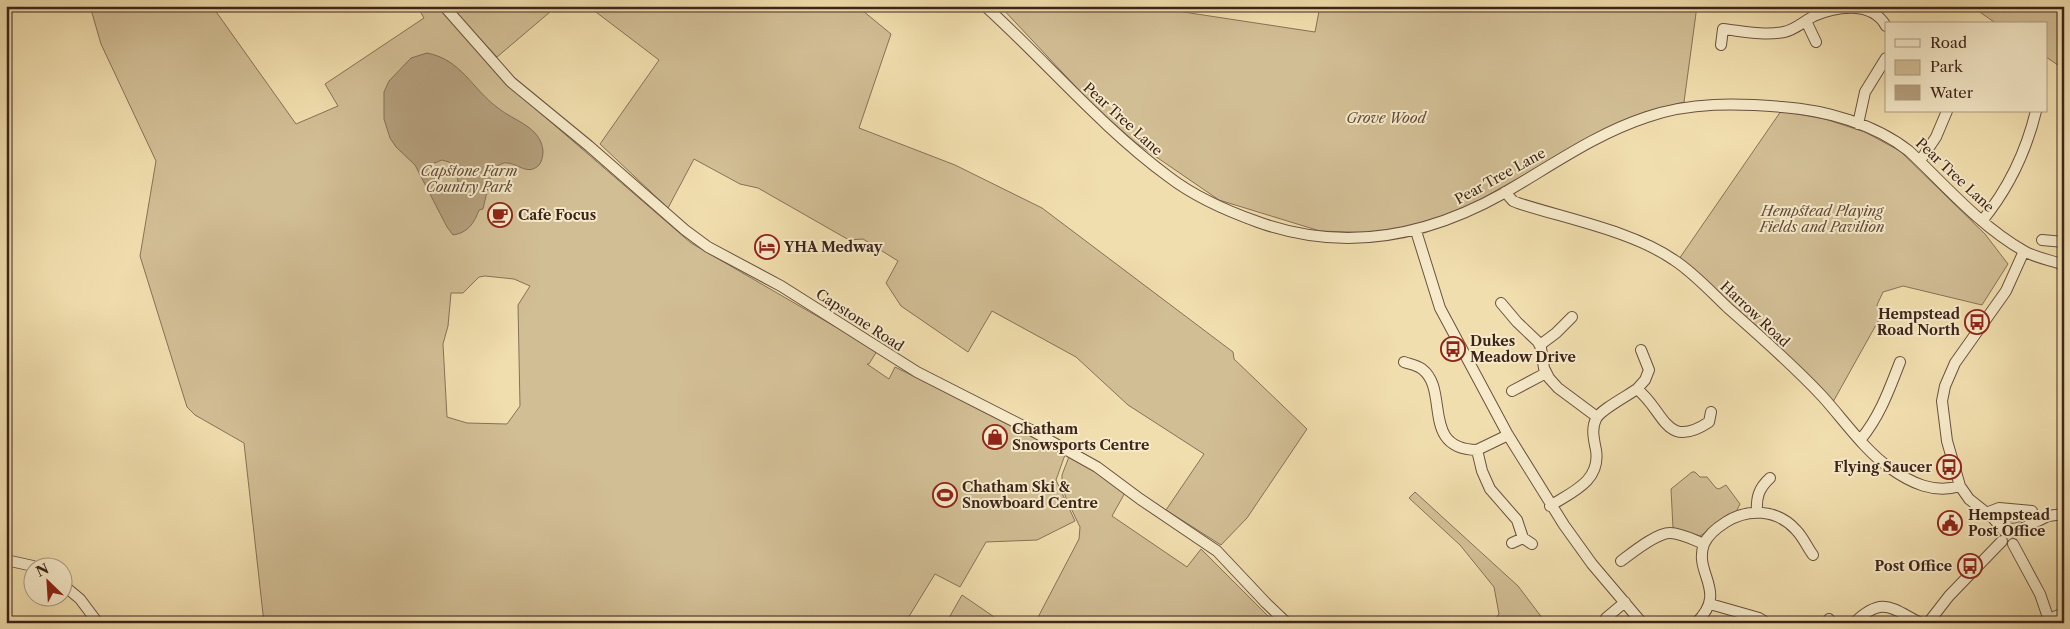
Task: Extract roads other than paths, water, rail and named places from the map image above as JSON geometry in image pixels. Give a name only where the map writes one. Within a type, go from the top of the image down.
[{"type":"street","name":"Capstone Road","points":[[444,6],[511,82],[589,146],[685,230],[708,247],[781,286],[917,372],[1097,467],[1140,499],[1218,551],[1287,623]]},
{"type":"street","name":"Pear Tree Lane","points":[[985,6],[1086,107],[1170,178],[1208,202],[1258,222],[1294,233],[1342,239],[1377,237],[1416,230],[1460,215],[1506,192],[1570,152],[1614,129],[1645,117],[1674,109],[1716,105],[1760,105],[1809,110],[1858,124],[1896,141],[1920,161],[1982,221],[2024,252],[2064,266]]},
{"type":"street","points":[[1721,45],[1723,29],[1787,32],[1815,16],[1833,10],[1856,8],[1876,14],[1885,25]]},
{"type":"street","points":[[1806,21],[1816,42]]},
{"type":"street","points":[[1858,124],[1865,92],[1885,60]]},
{"type":"street","points":[[1920,161],[1939,132],[1947,112]]},
{"type":"street","points":[[1982,221],[2002,195],[2017,168],[2026,148],[2036,112]]},
{"type":"street","name":"Harrow Road","points":[[1506,192],[1513,201],[1625,236],[1652,247],[1674,260],[1820,393],[1860,439],[1890,468],[1921,486],[1938,490],[1960,486]]},
{"type":"street","points":[[1416,230],[1440,308],[1508,435],[1550,506],[1592,564],[1642,623]]},
{"type":"street","points":[[2042,240],[2064,242]]},
{"type":"street","points":[[2004,531],[1969,499],[1960,486],[1950,455],[1942,401],[1945,386],[1954,364],[2006,291],[2024,252]]},
{"type":"street","points":[[1500,303],[1540,345],[1546,373],[1553,383],[1597,417]]},
{"type":"street","points":[[1540,345],[1556,334],[1572,317]]},
{"type":"street","points":[[1550,506],[1582,485],[1595,471],[1597,459],[1593,432],[1597,417],[1637,389],[1646,380],[1649,370],[1641,350]]},
{"type":"street","points":[[1404,362],[1420,368],[1427,375],[1432,387],[1442,430],[1447,439],[1459,447],[1477,450],[1508,435]]},
{"type":"street","points":[[1860,439],[1872,425],[1881,409],[1900,362]]},
{"type":"street","points":[[1512,391],[1546,373]]},
{"type":"street","points":[[1637,389],[1667,425],[1677,432],[1692,432],[1703,426],[1709,422],[1711,412]]},
{"type":"street","points":[[1477,450],[1487,484],[1493,494],[1517,520],[1522,538],[1532,544]]},
{"type":"street","points":[[1757,512],[1758,495],[1763,484],[1770,478]]},
{"type":"street","points":[[1986,513],[1999,508],[2032,512]]},
{"type":"street","points":[[1696,623],[1704,616],[1710,604],[1710,587],[1704,563],[1704,544],[1713,532],[1728,521],[1742,514],[1757,512],[1772,515],[1786,521],[1797,530],[1813,555]]},
{"type":"street","points":[[2015,532],[2048,516],[2064,514]]},
{"type":"street","points":[[2008,529],[2015,532],[2017,538],[2013,544],[2005,545],[2002,541],[2001,534],[2004,531],[2008,529]]},
{"type":"street","points":[[1621,561],[1665,534],[1681,535],[1704,544]]},
{"type":"street","points":[[1512,542],[1522,538]]},
{"type":"street","points":[[1928,623],[1945,600],[2002,541]]},
{"type":"street","points":[[2013,544],[2040,594],[2049,621],[2064,613]]},
{"type":"street","points":[[6,560],[22,564]]},
{"type":"street","points":[[72,593],[98,623]]},
{"type":"street","points":[[1604,623],[1606,618],[1625,602]]},
{"type":"street","points":[[1710,604],[1759,618],[1767,623]]},
{"type":"street","points":[[1854,623],[1869,612],[1884,606],[1892,607],[1921,623]]},
{"type":"water","points":[[427,53],[449,62],[458,68],[504,113],[532,130],[541,143],[542,158],[539,165],[535,168],[527,169],[506,163],[497,166],[490,179],[483,209],[479,210],[475,220],[466,230],[458,234],[453,235],[447,227],[415,165],[396,147],[390,138],[384,119],[384,92],[389,81],[411,58]],"holes":[[[442,160],[449,162],[456,168],[458,182],[448,189],[435,180],[432,164]]]},
{"type":"place","name":"Cafe Focus","points":[[500,215]]},
{"type":"place","name":"YHA Medway","points":[[767,247]]},
{"type":"place","name":"Hempstead Road North","points":[[1977,322]]},
{"type":"place","name":"Dukes Meadow Drive","points":[[1453,349]]},
{"type":"place","name":"Chatham Snowsports Centre","points":[[995,437]]},
{"type":"place","name":"Flying Saucer","points":[[1949,467]]},
{"type":"place","name":"Chatham Ski & Snowboard Centre","points":[[945,495]]},
{"type":"place","name":"Hempstead Post Office","points":[[1950,523]]},
{"type":"place","name":"Post Office","points":[[1970,566]]},
{"type":"park label","name":"Grove Wood","points":[[1386,118]]},
{"type":"park label","name":"Capstone Farm Country Park","points":[[469,180]]},
{"type":"park label","name":"Hempstead Playing Fields and Pavilion","points":[[1822,220]]}]
